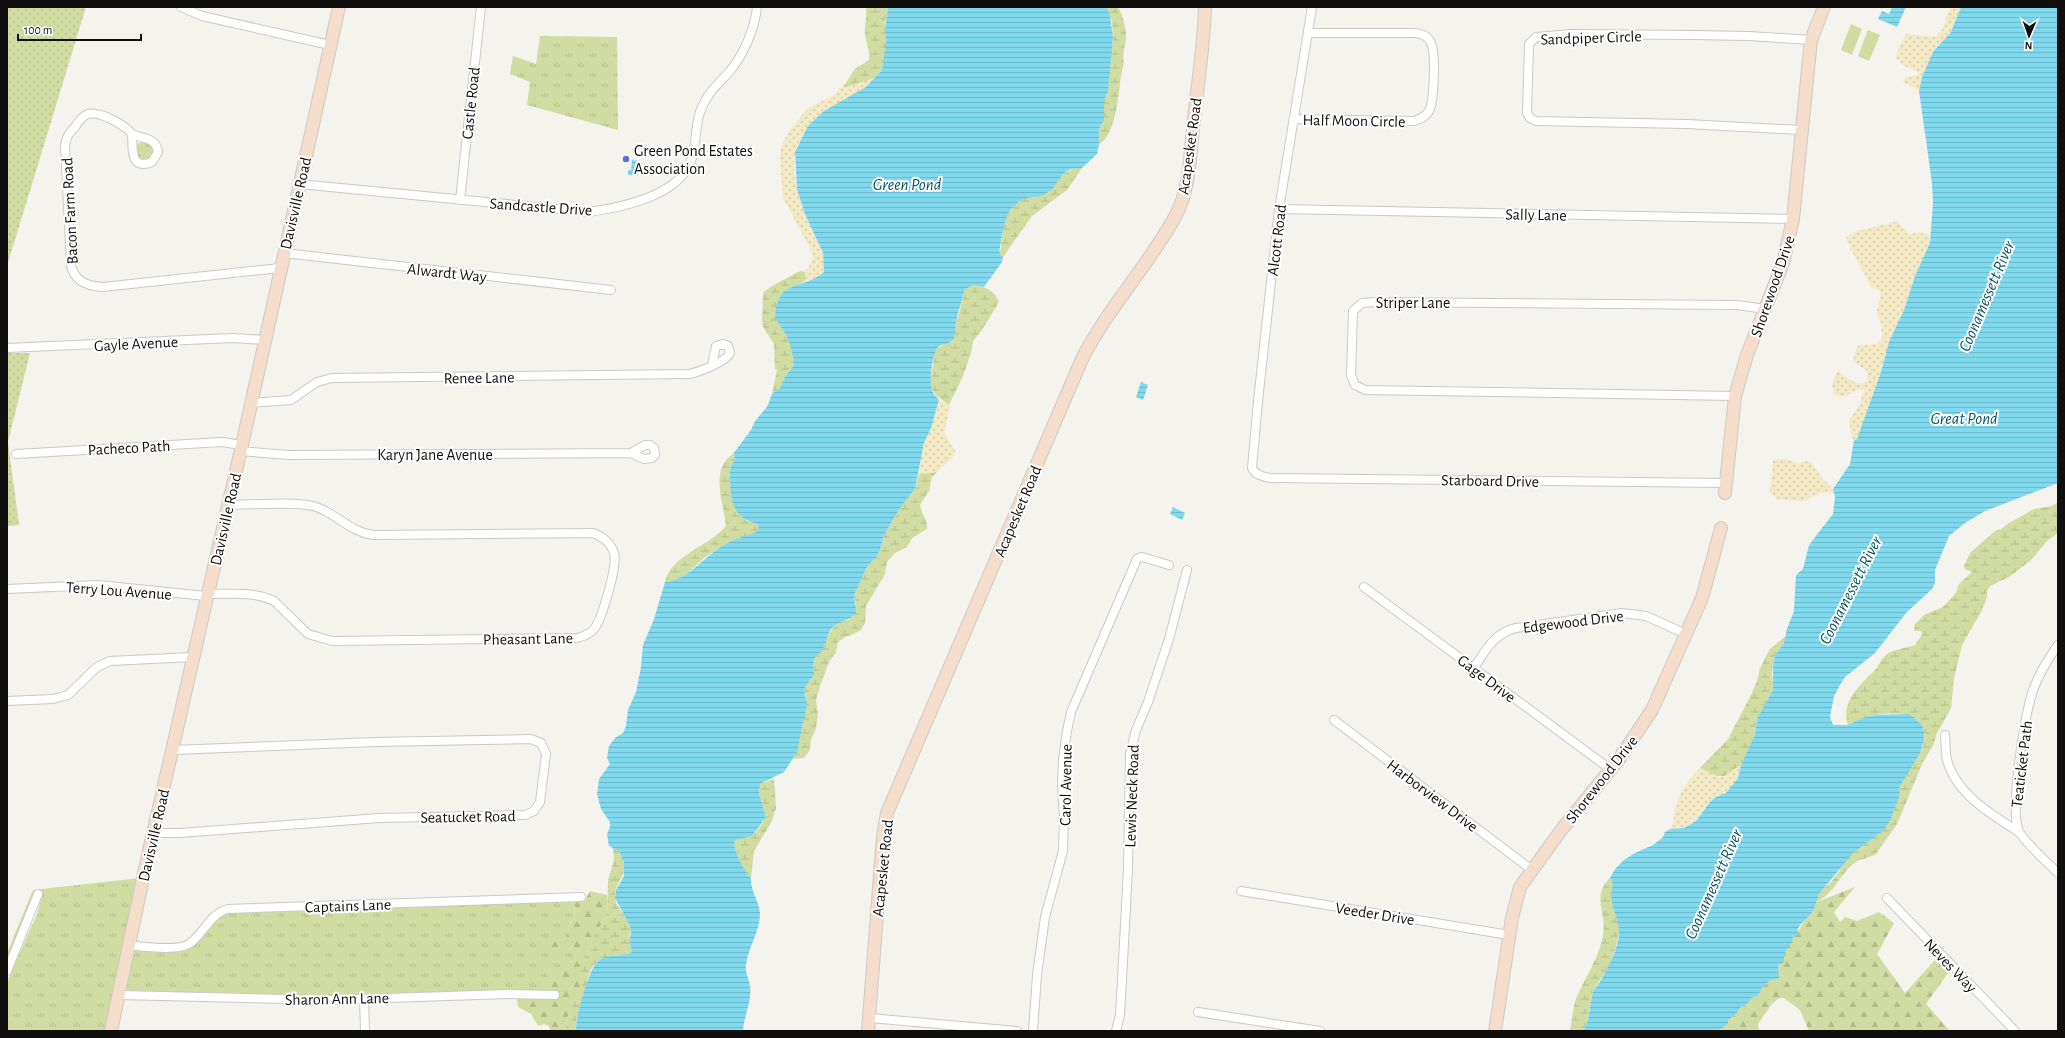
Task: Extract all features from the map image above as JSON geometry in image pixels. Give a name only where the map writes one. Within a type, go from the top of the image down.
[{"type":"main road","name":"Davisville Road","points":[[111,1031],[153,833],[173,750],[339,7]]},
{"type":"main road","name":"Acapesket Road","points":[[868,1031],[883,836],[887,813],[1082,359],[1099,329],[1170,226],[1183,199],[1199,72],[1204,7]]},
{"type":"main road","name":"Shorewood Drive","points":[[1725,488],[1734,396],[1783,263],[1794,219],[1801,130],[1811,40],[1824,7]]},
{"type":"main road","name":"Shorewood Drive","points":[[1495,1031],[1509,935],[1520,887],[1642,728],[1652,710],[1702,598],[1720,528]]},
{"type":"street","points":[[182,7],[202,16],[330,45]]},
{"type":"street","name":"Castle Road","points":[[460,200],[481,7]]},
{"type":"street","name":"Sandcastle Drive","points":[[299,184],[589,212],[604,210],[662,192],[687,172],[694,152],[696,118],[712,91],[731,69],[750,35],[757,7]]},
{"type":"street","name":"Alcott Road","points":[[1255,473],[1252,468],[1258,401],[1279,208],[1312,7]]},
{"type":"street","name":"Half Moon Circle","points":[[1294,119],[1414,120],[1424,117],[1429,113],[1432,101],[1433,48],[1427,37],[1420,33],[1308,33]]},
{"type":"street","name":"Sandpiper Circle","points":[[1801,130],[1687,124],[1536,121],[1530,118],[1527,113],[1529,44],[1536,37],[1572,34],[1742,35],[1811,40]]},
{"type":"street","name":"Bacon Farm Road","points":[[132,134],[128,129],[119,123],[90,114],[82,118],[67,136],[66,146],[71,265],[74,275],[78,279],[90,286],[103,287],[280,268]]},
{"type":"street","name":"Sally Lane","points":[[1279,208],[1794,219]]},
{"type":"street","name":"Alwardt Way","points":[[284,253],[611,290]]},
{"type":"street","name":"Striper Lane","points":[[1734,396],[1365,390],[1355,385],[1351,375],[1351,318],[1353,311],[1357,306],[1375,302],[1737,305],[1765,309]]},
{"type":"street","name":"Gayle Avenue","points":[[7,348],[232,338],[265,340]]},
{"type":"street","name":"Renee Lane","points":[[250,403],[291,400],[317,382],[332,378],[689,374],[698,372],[712,365]]},
{"type":"street","name":"Pacheco Path","points":[[16,454],[222,442],[241,448]]},
{"type":"street","name":"Karyn Jane Avenue","points":[[241,448],[289,455],[631,453]]},
{"type":"street","name":"Starboard Drive","points":[[1255,473],[1271,478],[1725,488]]},
{"type":"street","name":"Pheasant Lane","points":[[207,595],[250,594],[267,597],[274,601],[308,634],[322,640],[578,638],[590,633],[599,621],[615,566],[614,553],[611,548],[602,537],[592,533],[373,535],[353,530],[327,512],[313,506],[227,505]]},
{"type":"street","name":"Carol Avenue","points":[[1032,1031],[1037,975],[1045,917],[1063,851],[1063,759],[1071,712],[1137,559],[1142,557],[1169,565]]},
{"type":"street","name":"Lewis Neck Road","points":[[1116,1031],[1120,1015],[1128,870],[1130,754],[1136,730],[1148,702],[1169,639],[1187,570]]},
{"type":"street","name":"Terry Lou Avenue","points":[[7,589],[98,585],[207,595]]},
{"type":"street","name":"Gage Drive","points":[[1364,587],[1610,769]]},
{"type":"street","name":"Edgewood Drive","points":[[1474,668],[1494,638],[1501,633],[1516,628],[1622,613],[1646,616],[1686,634]]},
{"type":"street","name":"Teaticket Path","points":[[2019,832],[2015,810],[2027,713],[2038,679],[2058,645]]},
{"type":"street","points":[[7,701],[53,699],[68,695],[97,667],[110,660],[193,657]]},
{"type":"street","name":"Harborview Drive","points":[[1334,720],[1532,870]]},
{"type":"street","points":[[1945,735],[1947,760],[1956,780],[1974,801],[2019,832],[2058,873]]},
{"type":"street","name":"Seatucket Road","points":[[153,833],[180,833],[384,818],[525,815],[534,811],[540,802],[546,754],[541,743],[531,739],[367,742],[173,750]]},
{"type":"street","name":"Veeder Drive","points":[[1241,891],[1509,935]]},
{"type":"street","points":[[7,971],[38,894]]},
{"type":"street","name":"Captains Lane","points":[[130,945],[185,946],[194,940],[215,915],[228,909],[581,897]]},
{"type":"street","name":"Neves Way","points":[[1887,898],[2015,1031]]},
{"type":"street","name":"Sharon Ann Lane","points":[[119,995],[307,1000],[508,994],[555,995]]},
{"type":"street","points":[[364,999],[365,1031]]},
{"type":"street","points":[[1198,1012],[1320,1031]]},
{"type":"street","points":[[870,1018],[1016,1031]]},
{"type":"green space","points":[[7,7],[86,7],[7,266]]},
{"type":"green space","points":[[866,7],[888,7],[885,23],[886,45],[884,67],[875,78],[843,87],[855,69],[869,60],[865,34]]},
{"type":"green space","points":[[1107,7],[1118,7],[1124,22],[1126,38],[1123,54],[1124,63],[1117,107],[1111,129],[1106,138],[1099,145],[1099,129],[1103,122],[1104,101],[1108,92],[1110,52],[1113,41],[1112,22]]},
{"type":"green space","points":[[1851,24],[1862,29],[1852,55],[1841,50]]},
{"type":"green space","points":[[1868,30],[1880,35],[1869,61],[1858,56]]},
{"type":"green space","points":[[540,36],[617,37],[618,130],[527,105],[530,82],[510,74],[513,56],[536,64]]},
{"type":"green space","points":[[145,141],[152,144],[155,151],[152,158],[145,161],[138,158],[135,151],[138,144]]},
{"type":"green space","points":[[1075,168],[1082,168],[1067,190],[1032,216],[1003,257],[1000,254],[1004,221],[1016,203],[1025,198],[1049,192],[1064,173]]},
{"type":"green space","points":[[800,271],[805,272],[805,281],[782,294],[778,302],[777,309],[780,323],[791,344],[794,365],[787,373],[780,388],[772,394],[777,370],[775,369],[774,344],[763,327],[763,293],[770,287]]},
{"type":"green space","points":[[974,285],[981,286],[992,292],[999,302],[982,330],[973,341],[971,353],[963,376],[949,405],[937,396],[932,388],[931,379],[934,355],[938,348],[952,341],[965,289]]},
{"type":"green space","points":[[7,353],[30,353],[8,442],[19,525],[7,526]]},
{"type":"green space","points":[[733,454],[735,456],[730,470],[730,478],[734,505],[741,516],[758,525],[759,529],[756,532],[716,550],[678,579],[665,582],[668,573],[675,565],[692,551],[719,533],[726,526],[721,498],[720,478],[726,461]]},
{"type":"green space","points":[[937,472],[932,477],[929,491],[920,505],[927,529],[912,538],[907,547],[895,553],[887,562],[885,574],[866,606],[865,623],[861,630],[838,642],[836,652],[829,662],[816,700],[818,714],[810,750],[804,758],[793,759],[800,737],[804,716],[806,695],[804,689],[814,675],[816,656],[825,645],[834,627],[849,620],[856,604],[854,595],[868,565],[875,559],[880,550],[884,535],[900,508],[915,489],[919,474]]},
{"type":"green space","points":[[2058,502],[2058,533],[2047,541],[2030,561],[2009,577],[1990,586],[1987,591],[1987,597],[1981,612],[1962,645],[1954,678],[1951,708],[1936,735],[1934,744],[1923,762],[1897,824],[1876,854],[1853,864],[1833,889],[1817,902],[1819,894],[1832,881],[1853,853],[1882,831],[1886,826],[1894,811],[1903,779],[1918,756],[1924,742],[1924,731],[1920,723],[1914,718],[1905,715],[1884,714],[1861,719],[1848,725],[1846,717],[1847,709],[1853,694],[1886,655],[1896,650],[1915,645],[1922,635],[1921,631],[1914,631],[1915,624],[1924,615],[1943,607],[1956,593],[1959,584],[1972,572],[1965,569],[1964,566],[1970,553],[1995,531],[2001,529],[2034,509],[2052,506]]},
{"type":"green space","points":[[1786,636],[1784,643],[1775,655],[1772,671],[1773,690],[1756,722],[1755,735],[1746,758],[1741,765],[1725,776],[1715,776],[1700,768],[1728,739],[1751,695],[1757,681],[1760,668],[1770,649]]},
{"type":"green space","points":[[774,779],[776,808],[772,821],[754,851],[751,878],[738,857],[734,843],[752,835],[762,824],[766,816],[759,793],[760,784]]},
{"type":"green space","points":[[610,847],[619,851],[623,860],[624,872],[617,886],[615,898],[617,905],[627,918],[630,925],[631,929],[629,942],[632,952],[624,955],[603,958],[596,963],[588,980],[579,1012],[576,1031],[565,1031],[569,1011],[577,996],[581,984],[580,969],[583,959],[596,932],[607,916],[608,880],[614,860],[613,849]]},
{"type":"green space","points":[[140,878],[108,1031],[7,1031],[7,982],[37,914],[42,896],[35,893],[7,960],[7,953],[33,890]]},
{"type":"green space","points":[[1610,878],[1613,884],[1611,898],[1619,923],[1616,944],[1609,966],[1593,991],[1584,1030],[1570,1031],[1577,996],[1599,951],[1604,927],[1600,898],[1601,891]]},
{"type":"green space","points":[[1855,887],[1834,912],[1840,922],[1845,917],[1857,921],[1879,912],[1894,923],[1877,954],[1905,993],[1935,960],[1948,973],[1926,1004],[1950,1031],[1809,1031],[1800,1010],[1784,998],[1779,998],[1771,1005],[1758,1024],[1759,1031],[1715,1031],[1728,1024],[1728,1020],[1736,1014],[1741,1007],[1745,1006],[1753,997],[1758,996],[1763,986],[1771,980],[1792,937],[1799,930],[1805,919],[1809,916],[1817,902]]},
{"type":"green space","points":[[590,891],[607,895],[607,916],[596,932],[583,959],[581,984],[577,996],[569,1011],[565,1031],[550,1031],[549,1026],[544,1024],[538,1026],[531,1014],[518,1007],[517,1000],[554,999],[557,992],[546,991],[547,970],[571,964],[576,956],[569,948],[557,952],[548,949],[548,943],[566,938],[576,908],[572,902],[584,902]]},
{"type":"green space","points":[[572,902],[576,908],[566,938],[548,943],[548,948],[557,952],[569,947],[576,956],[572,964],[548,970],[546,991],[327,997],[130,992],[125,987],[134,951],[152,951],[199,939],[217,919],[229,913]]},
{"type":"sand","points":[[1952,7],[1961,7],[1951,32],[1933,52],[1922,77],[1919,91],[1903,82],[1905,78],[1918,75],[1919,72],[1902,65],[1896,58],[1896,54],[1906,34],[1929,37],[1937,36],[1942,30]]},
{"type":"sand","points":[[875,78],[871,84],[864,89],[821,115],[806,132],[796,148],[794,169],[799,196],[820,245],[824,265],[824,272],[816,278],[805,281],[805,272],[811,262],[812,254],[783,198],[780,156],[782,144],[790,130],[807,109],[836,94],[839,88]]},
{"type":"sand","points":[[1897,221],[1909,234],[1920,232],[1929,234],[1930,243],[1915,276],[1904,310],[1889,342],[1881,372],[1857,439],[1854,440],[1852,438],[1849,421],[1860,404],[1864,390],[1860,389],[1846,396],[1841,396],[1833,393],[1832,383],[1838,371],[1855,383],[1859,384],[1867,381],[1867,371],[1853,361],[1857,347],[1860,345],[1877,344],[1882,338],[1881,325],[1877,311],[1881,292],[1872,288],[1849,246],[1846,237],[1858,231]]},
{"type":"sand","points":[[939,400],[949,405],[950,408],[944,433],[956,452],[953,457],[937,472],[919,474],[924,446]]},
{"type":"sand","points":[[1776,459],[1785,459],[1798,464],[1807,461],[1812,463],[1821,477],[1833,489],[1833,494],[1830,492],[1820,493],[1803,501],[1777,499],[1770,492],[1773,461]]},
{"type":"sand","points":[[1741,765],[1740,773],[1733,785],[1723,795],[1713,799],[1696,820],[1686,826],[1670,829],[1673,823],[1675,808],[1681,793],[1689,780],[1700,768],[1719,777],[1725,776]]},
{"type":"water","name":"Green Pond","points":[[888,7],[1107,7],[1113,37],[1108,92],[1104,101],[1104,120],[1099,129],[1099,145],[1097,154],[1082,168],[1074,168],[1064,173],[1052,189],[1045,195],[1024,199],[1013,207],[1007,217],[1003,229],[1000,250],[1000,254],[1003,257],[1002,262],[984,287],[974,285],[965,289],[957,317],[954,338],[951,342],[938,347],[934,355],[931,386],[933,393],[939,400],[931,428],[924,443],[915,489],[900,508],[884,535],[880,550],[875,559],[868,565],[854,595],[856,612],[854,615],[831,629],[825,645],[814,659],[814,675],[804,689],[807,704],[797,752],[784,772],[760,784],[759,793],[766,817],[752,836],[736,840],[734,843],[740,862],[751,878],[752,887],[760,913],[758,927],[747,958],[746,971],[750,983],[750,992],[743,1031],[576,1031],[583,994],[595,965],[603,958],[624,955],[632,952],[629,941],[631,933],[630,926],[615,898],[616,890],[624,876],[624,862],[619,851],[609,846],[607,834],[610,827],[610,822],[601,809],[597,794],[599,779],[610,764],[607,758],[609,746],[615,738],[623,733],[626,726],[628,710],[636,692],[641,667],[643,645],[654,619],[665,582],[682,577],[724,545],[756,532],[759,529],[758,525],[741,516],[735,507],[731,495],[730,483],[730,470],[735,457],[733,454],[751,430],[755,421],[767,407],[772,394],[780,388],[786,375],[794,365],[789,343],[776,319],[777,304],[779,300],[785,291],[815,278],[824,272],[823,253],[805,214],[797,190],[795,152],[808,126],[824,111],[866,87],[882,70],[886,44],[885,29]]},
{"type":"water","points":[[1892,7],[1906,7],[1897,27],[1878,19],[1882,11],[1889,14]]},
{"type":"water","name":"Great Pond","points":[[1961,7],[2058,7],[2058,483],[1985,511],[1965,523],[1949,536],[1935,570],[1935,583],[1932,589],[1906,613],[1875,653],[1845,677],[1840,685],[1834,696],[1830,717],[1833,725],[1848,725],[1863,718],[1876,715],[1908,714],[1922,725],[1924,741],[1920,753],[1900,786],[1899,797],[1890,821],[1883,831],[1854,852],[1819,894],[1812,912],[1799,926],[1797,935],[1792,938],[1793,942],[1790,944],[1790,948],[1787,948],[1785,953],[1787,956],[1784,956],[1784,962],[1778,965],[1779,978],[1771,980],[1763,986],[1758,996],[1753,997],[1745,1006],[1741,1007],[1736,1014],[1728,1020],[1728,1024],[1717,1031],[1583,1031],[1588,1018],[1594,990],[1604,975],[1612,958],[1619,935],[1618,921],[1611,897],[1613,884],[1610,878],[1616,868],[1624,860],[1653,845],[1663,837],[1665,832],[1670,829],[1684,828],[1696,821],[1710,802],[1716,797],[1726,793],[1738,778],[1741,765],[1755,735],[1757,719],[1773,690],[1773,665],[1775,655],[1784,643],[1787,629],[1794,611],[1796,575],[1803,569],[1809,545],[1833,514],[1835,497],[1833,489],[1850,464],[1854,440],[1857,439],[1881,372],[1889,342],[1904,310],[1915,276],[1930,243],[1933,203],[1932,183],[1919,91],[1922,77],[1933,52],[1951,32]]},
{"type":"water","points":[[632,160],[640,161],[638,176],[628,175],[628,170],[631,170]]},
{"type":"water","points":[[1141,382],[1148,385],[1143,400],[1136,397]]},
{"type":"water","points":[[1173,507],[1185,513],[1182,520],[1170,514]]},
{"type":"place","name":"Green Pond Estates Association","points":[[626,159]]},
{"type":"water label","name":"Coonamessett River","points":[[1986,296]]},
{"type":"water label","name":"Coonamessett River","points":[[1850,590]]},
{"type":"water label","name":"Coonamessett River","points":[[1713,884]]}]
